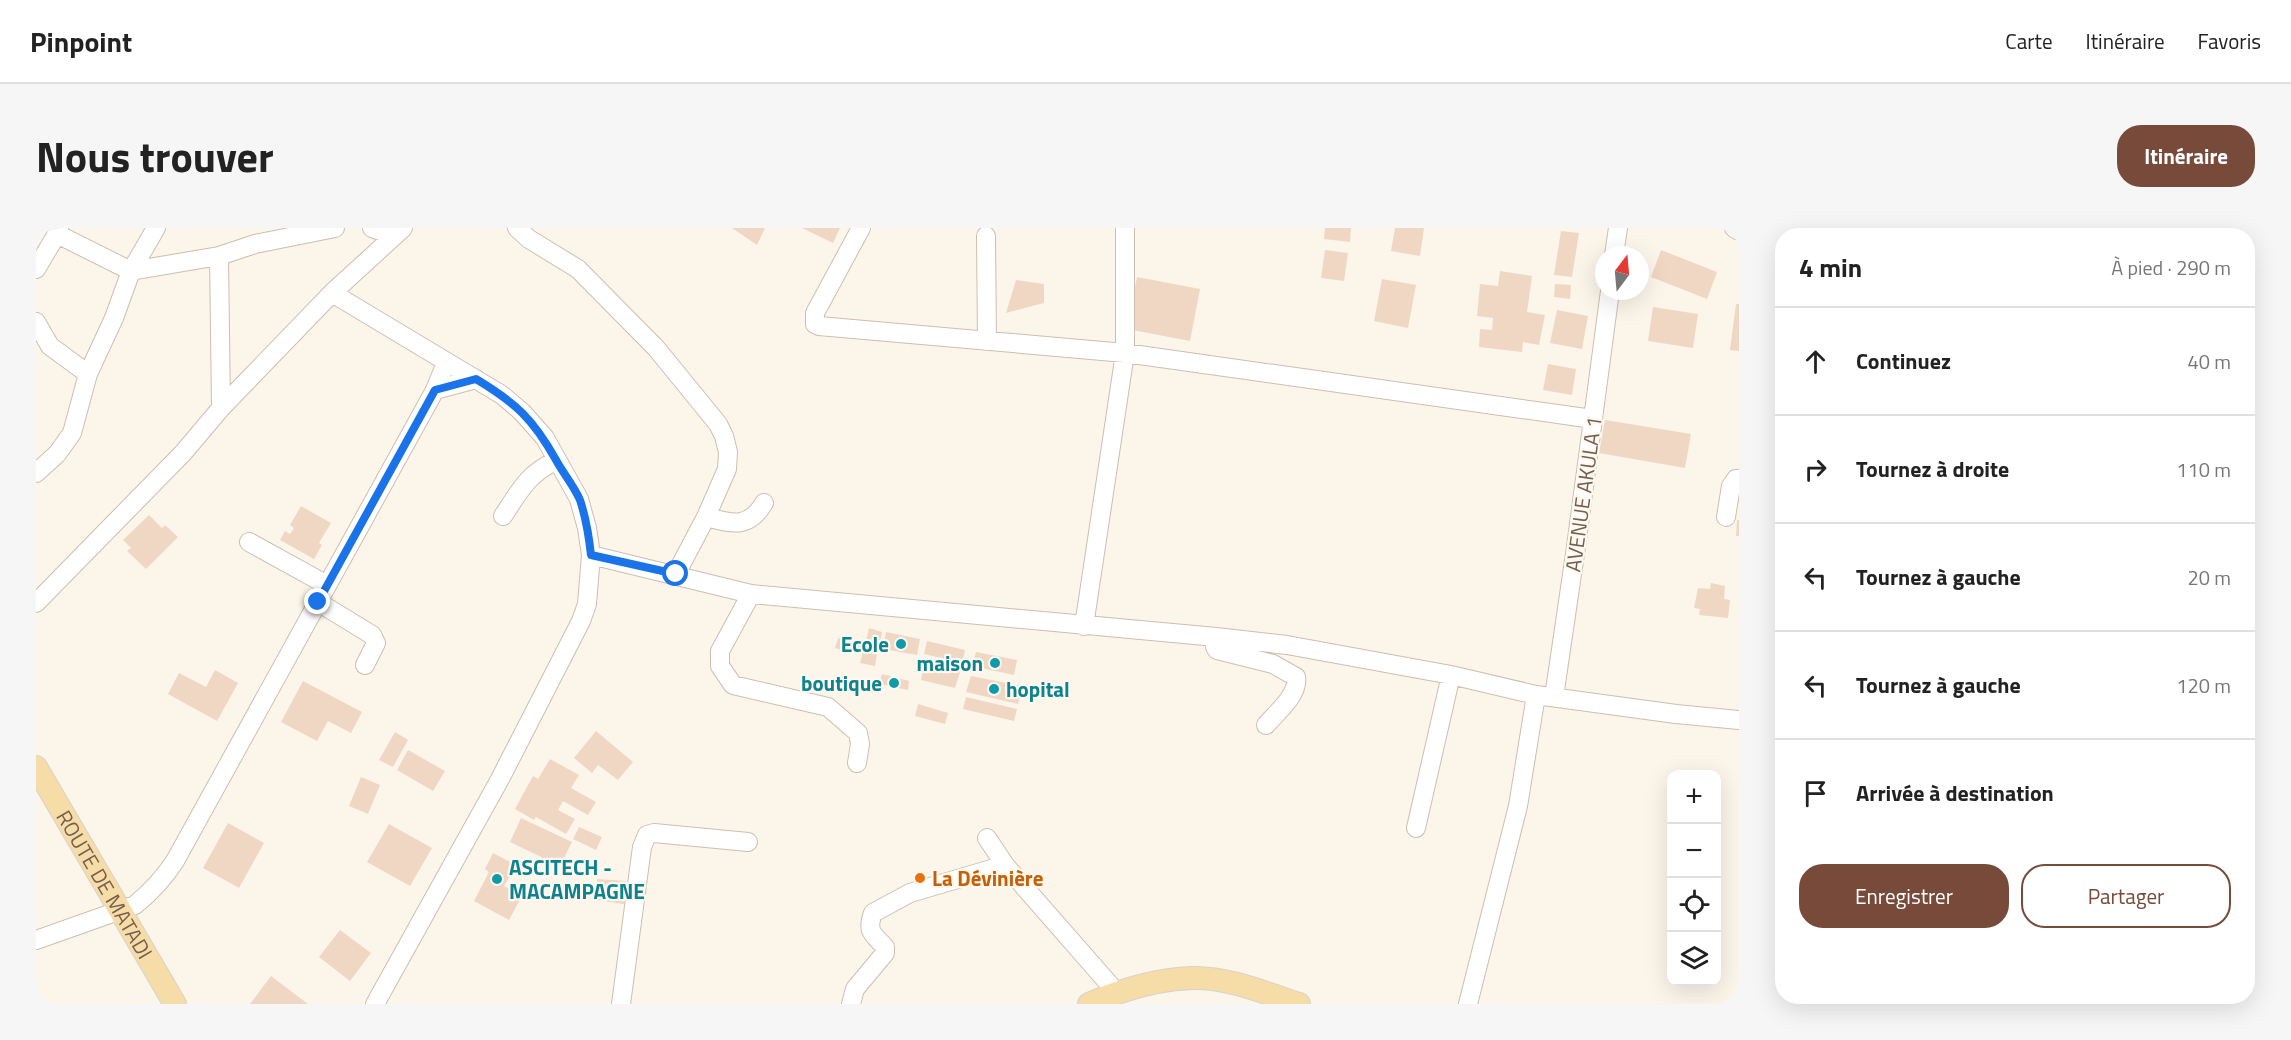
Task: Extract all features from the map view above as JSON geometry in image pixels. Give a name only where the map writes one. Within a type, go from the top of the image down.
[{"type":"main road","name":"ROUTE DE MATADI","points":[[36,767],[122,910],[175,1004]]},
{"type":"main road","points":[[1089,1004],[1156,982],[1192,978],[1221,981],[1299,1004]]},
{"type":"street","points":[[36,472],[57,454],[72,433],[88,374],[114,318],[131,271],[156,228]]},
{"type":"street","points":[[36,269],[58,231],[131,271],[219,256],[255,244],[330,228]]},
{"type":"street","points":[[372,228],[398,232]]},
{"type":"street","points":[[518,228],[529,239],[578,269],[656,348],[718,424],[724,436],[728,452],[727,469],[706,517],[676,574]]},
{"type":"street","points":[[861,228],[815,313],[815,324],[819,326],[1125,353],[1593,419]]},
{"type":"street","points":[[1084,626],[1125,353],[1125,228]]},
{"type":"street","points":[[1615,246],[1618,228]]},
{"type":"street","points":[[1734,228],[1739,231]]},
{"type":"street","points":[[36,603],[183,453],[221,408],[332,293],[398,232]]},
{"type":"street","points":[[986,236],[987,341]]},
{"type":"street","points":[[219,256],[221,408]]},
{"type":"street","points":[[332,293],[502,395],[522,412],[545,438],[579,499],[591,555],[587,604],[581,621],[500,779],[375,1004]]},
{"type":"street","name":"AVENUE AKULA 1","points":[[1468,1004],[1545,696],[1593,419],[1609,300]]},
{"type":"street","points":[[36,322],[50,346],[88,374]]},
{"type":"street","points":[[36,940],[135,904],[149,894],[175,861],[435,390],[446,363]]},
{"type":"street","points":[[435,390],[476,379]]},
{"type":"street","points":[[503,516],[539,468],[556,461]]},
{"type":"street","points":[[1726,517],[1731,486],[1736,479],[1739,479]]},
{"type":"street","points":[[706,517],[731,524],[743,522],[756,515],[764,503]]},
{"type":"street","points":[[249,542],[327,585]]},
{"type":"street","points":[[591,555],[751,594],[1287,645],[1451,675],[1545,696],[1739,720]]},
{"type":"street","points":[[751,594],[720,651],[720,666],[733,685],[828,707],[858,733],[860,744],[857,763]]},
{"type":"street","points":[[318,602],[372,635],[376,643],[365,665]]},
{"type":"street","points":[[1216,637],[1215,647],[1222,653],[1274,664],[1296,677],[1297,683],[1293,693],[1266,725]]},
{"type":"street","points":[[1416,828],[1451,675]]},
{"type":"street","points":[[621,1004],[642,847],[647,835],[654,833],[748,842]]},
{"type":"street","points":[[987,838],[1005,865],[1117,993]]},
{"type":"street","points":[[851,1004],[855,989],[885,953],[885,947],[872,933],[869,925],[873,913],[910,893],[1005,865]]},
{"type":"building","points":[[732,228],[765,228],[757,245]]},
{"type":"building","points":[[802,228],[840,228],[833,243]]},
{"type":"building","points":[[1325,228],[1351,228],[1350,242],[1324,239]]},
{"type":"building","points":[[1395,228],[1424,228],[1420,256],[1391,251]]},
{"type":"building","points":[[1561,231],[1579,233],[1572,277],[1554,275]]},
{"type":"building","points":[[1325,250],[1348,253],[1344,281],[1321,278]]},
{"type":"building","points":[[1661,250],[1717,272],[1707,299],[1651,277]]},
{"type":"building","points":[[1500,271],[1532,276],[1527,312],[1545,315],[1539,345],[1523,342],[1522,352],[1479,347],[1480,329],[1492,330],[1493,318],[1477,316],[1480,284],[1498,286]]},
{"type":"building","points":[[1137,277],[1200,289],[1190,341],[1127,329]]},
{"type":"building","points":[[1382,279],[1416,285],[1408,328],[1374,321]]},
{"type":"building","points":[[1016,280],[1044,284],[1044,303],[1006,313]]},
{"type":"building","points":[[1555,284],[1571,285],[1570,299],[1554,297]]},
{"type":"building","points":[[1736,304],[1739,304],[1739,351],[1730,350]]},
{"type":"building","points":[[1653,307],[1698,314],[1693,348],[1648,341]]},
{"type":"building","points":[[1557,310],[1588,316],[1582,349],[1550,343]]},
{"type":"building","points":[[1548,364],[1576,369],[1572,395],[1543,390]]},
{"type":"building","points":[[1605,420],[1691,434],[1685,468],[1599,453]]},
{"type":"building","points":[[301,506],[331,523],[319,543],[322,545],[314,559],[280,540],[285,531],[290,534],[294,528],[290,525]]},
{"type":"building","points":[[149,515],[162,528],[165,525],[178,537],[146,569],[127,551],[131,548],[123,540]]},
{"type":"building","points":[[1737,520],[1739,520],[1739,536],[1736,536]]},
{"type":"building","points":[[1711,583],[1725,586],[1724,599],[1730,600],[1728,618],[1699,615],[1700,609],[1694,608],[1698,588],[1710,589]]},
{"type":"building","name":"maison","points":[[869,628],[882,632],[879,647],[865,645]]},
{"type":"building","name":"Ecole","points":[[886,632],[920,639],[917,655],[883,649]]},
{"type":"building","points":[[838,638],[860,643],[857,654],[835,648]]},
{"type":"building","name":"maison","points":[[927,641],[965,650],[962,663],[924,654]]},
{"type":"building","name":"boutique","points":[[863,651],[877,654],[875,666],[860,663]]},
{"type":"building","name":"maison","points":[[976,652],[1017,660],[1014,675],[972,666]]},
{"type":"building","points":[[924,664],[960,672],[955,688],[921,680]]},
{"type":"building","points":[[215,670],[238,683],[217,721],[168,694],[179,673],[206,687]]},
{"type":"building","name":"boutique","points":[[882,674],[909,681],[908,690],[879,684]]},
{"type":"building","name":"hopital","points":[[971,676],[1022,686],[1018,704],[966,692]]},
{"type":"building","points":[[303,681],[362,712],[351,733],[328,721],[317,741],[281,722]]},
{"type":"building","points":[[966,697],[1017,709],[1014,721],[963,709]]},
{"type":"building","name":"maison","points":[[918,704],[948,713],[945,724],[915,716]]},
{"type":"building","points":[[596,731],[633,762],[618,780],[598,765],[592,773],[574,758]]},
{"type":"building","points":[[395,732],[408,740],[393,767],[379,760]]},
{"type":"building","points":[[408,750],[445,771],[433,791],[397,770]]},
{"type":"building","points":[[550,759],[579,775],[571,788],[596,802],[588,815],[563,801],[558,810],[575,819],[566,834],[536,817],[534,820],[515,809],[533,776],[538,779]]},
{"type":"building","points":[[361,777],[380,785],[368,814],[349,806]]},
{"type":"building","points":[[521,818],[572,842],[560,866],[510,842]]},
{"type":"building","points":[[228,823],[264,843],[239,888],[203,868]]},
{"type":"building","points":[[389,824],[432,848],[410,886],[367,862]]},
{"type":"building","points":[[579,827],[602,837],[596,850],[573,839]]},
{"type":"building","name":"ASCITECH - MACAMPAGNE","points":[[493,853],[516,865],[504,886],[522,896],[509,920],[474,901],[489,872],[485,869]]},
{"type":"building","points":[[597,879],[626,881],[624,904],[596,900]]},
{"type":"building","points":[[340,930],[371,953],[350,981],[319,957]]},
{"type":"building","points":[[271,976],[308,1004],[250,1004]]},
{"type":"place","name":"Ecole","points":[[901,644]]},
{"type":"place","name":"maison","points":[[995,663]]},
{"type":"place","name":"boutique","points":[[894,683]]},
{"type":"place","name":"hopital","points":[[994,689]]},
{"type":"place","name":"La Dévinière","points":[[920,878]]},
{"type":"place","name":"ASCITECH - MACAMPAGNE","points":[[497,879]]},
{"type":"route","points":[[318,602],[435,390],[476,379],[502,395],[522,412],[545,438],[579,499],[591,555],[676,574]]}]
